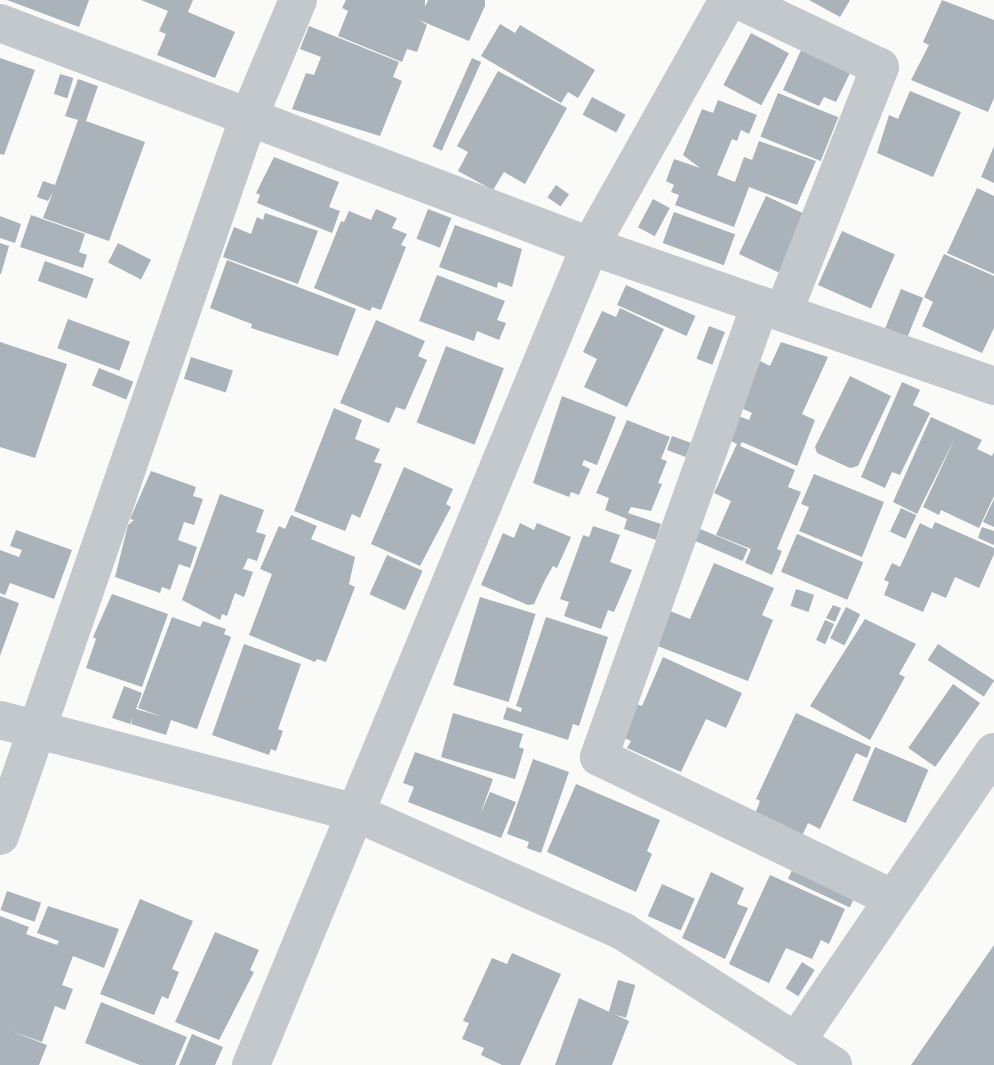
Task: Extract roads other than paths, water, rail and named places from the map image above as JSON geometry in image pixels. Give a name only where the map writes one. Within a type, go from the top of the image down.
[{"type":"street","points":[[0,836],[248,119],[298,0]]},
{"type":"street","points":[[251,1065],[590,246],[729,0]]},
{"type":"street","points":[[738,0],[880,67],[772,309],[599,757],[894,899]]},
{"type":"street","points":[[0,23],[248,119],[590,246],[994,386]]},
{"type":"street","points":[[0,720],[356,813],[624,932],[833,1065]]},
{"type":"street","points":[[796,1042],[994,752]]}]
